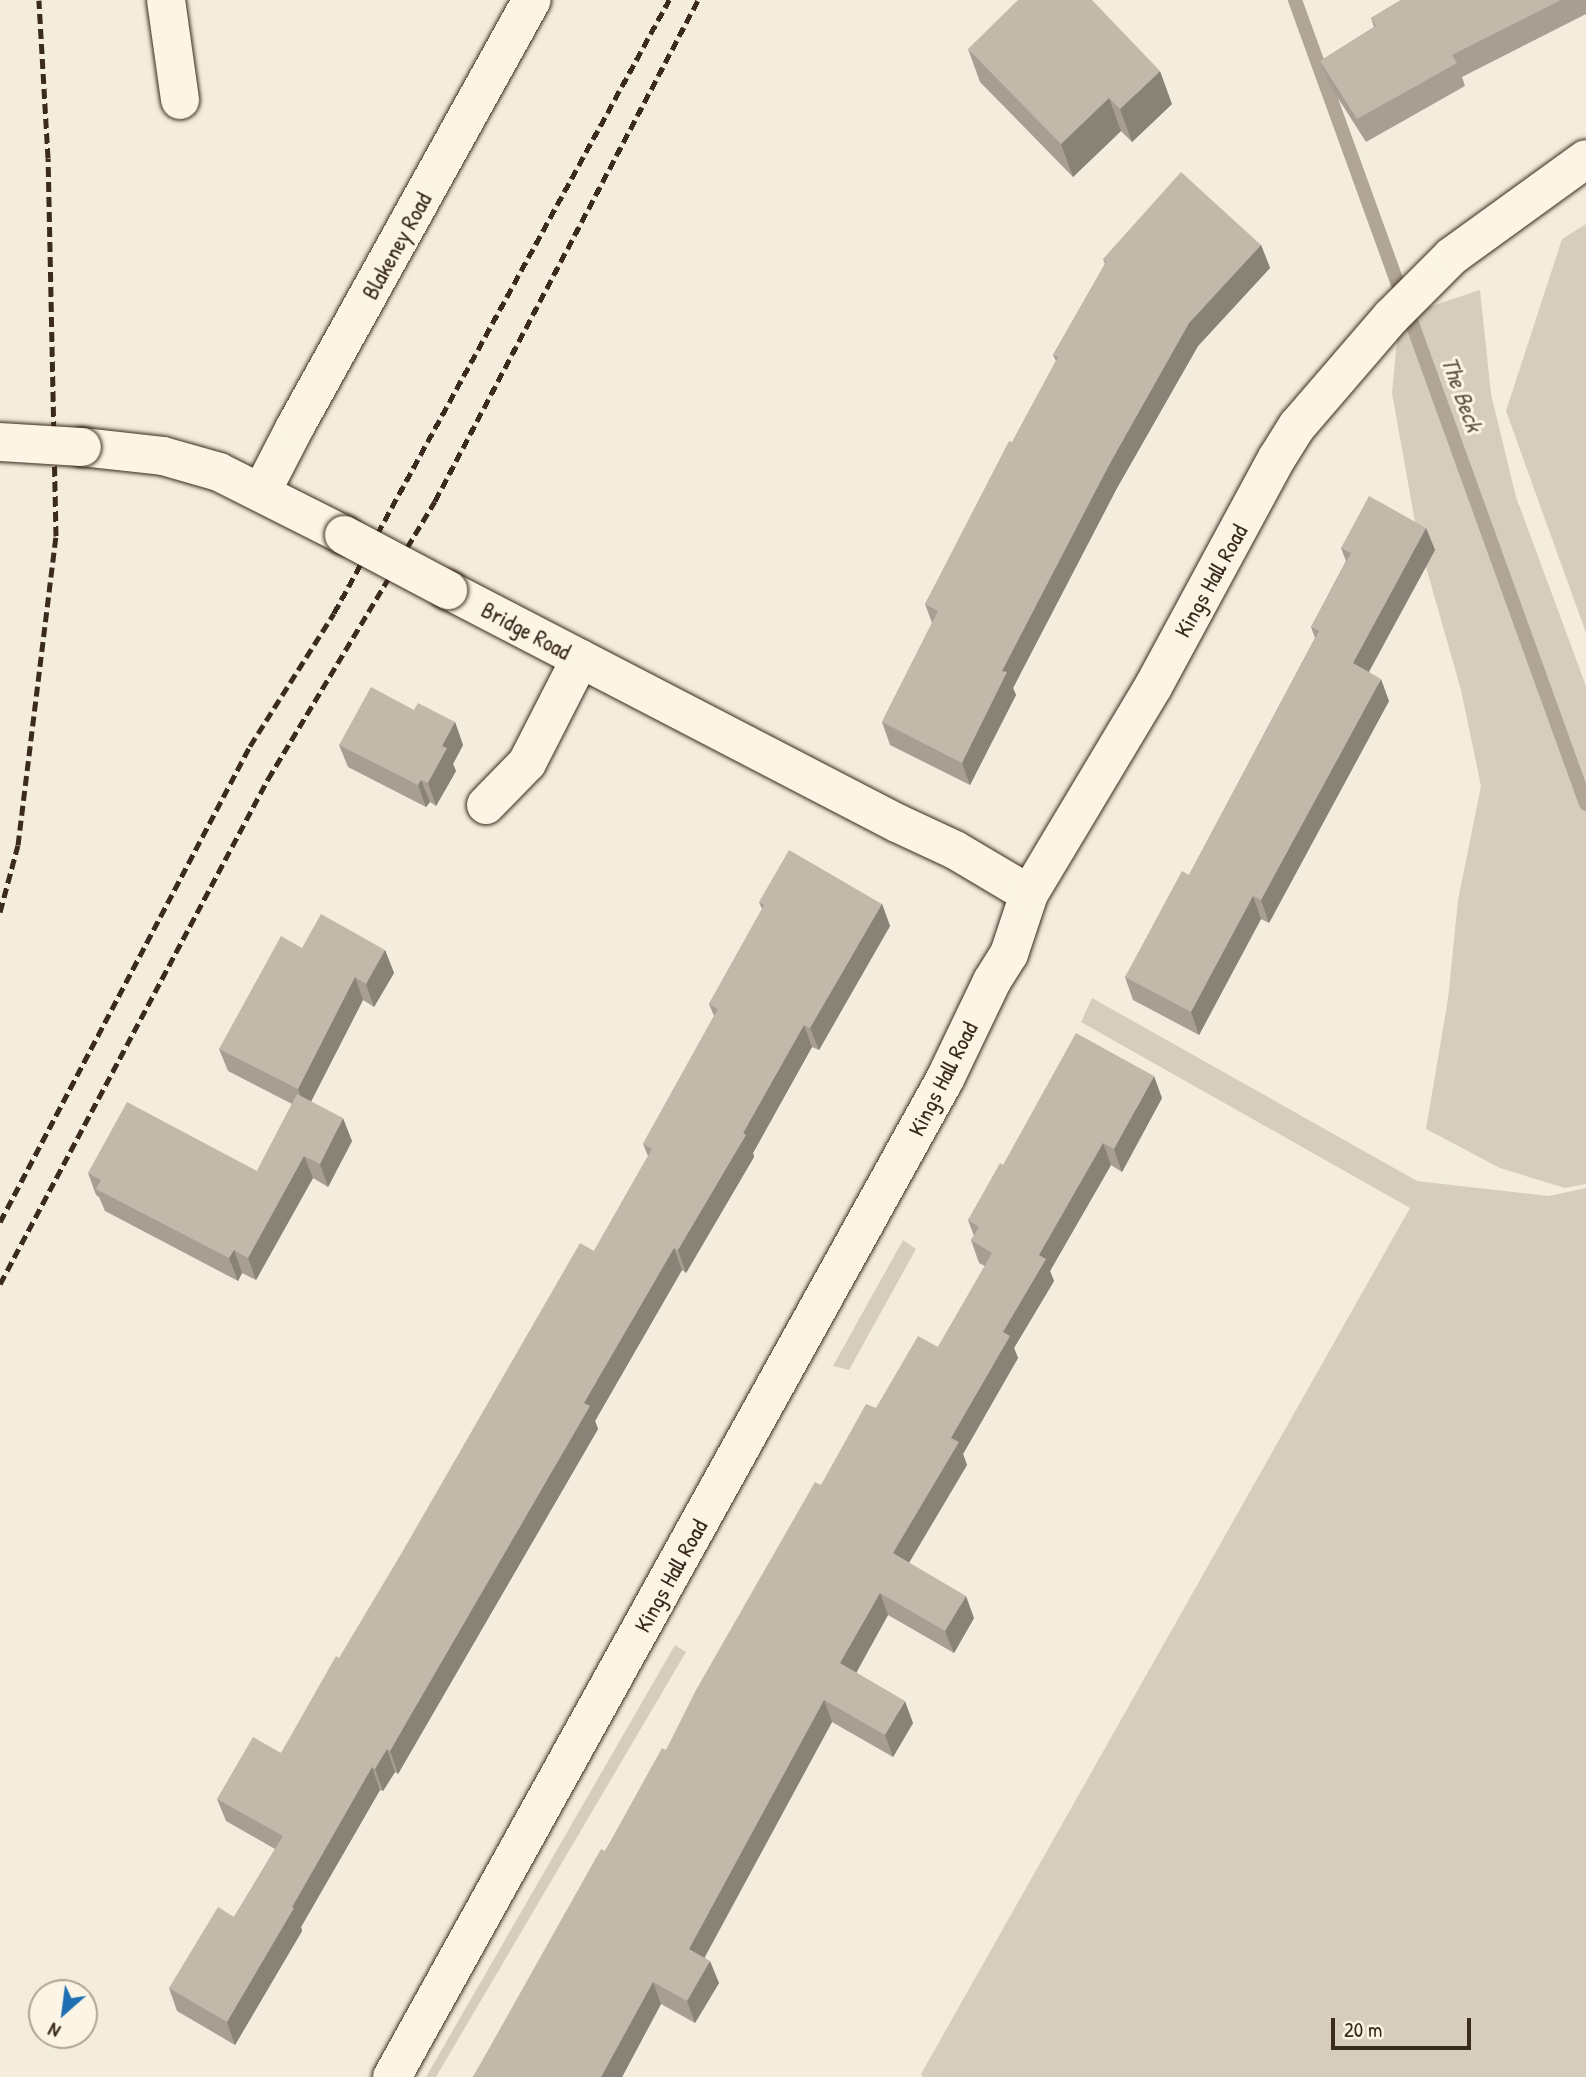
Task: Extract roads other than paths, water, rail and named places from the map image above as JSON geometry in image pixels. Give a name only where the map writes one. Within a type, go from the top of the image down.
[{"type":"street","points":[[166,0],[180,100]]},
{"type":"street","name":"Blakeney Road","points":[[262,491],[532,0]]},
{"type":"street","name":"Kings Hall Road","points":[[393,2077],[946,1079],[992,981],[1010,954],[1029,894],[1153,687],[1277,458],[1298,425],[1391,317],[1452,256],[1586,159]]},
{"type":"street","name":"Bridge Road","points":[[0,442],[163,456],[219,472],[262,491],[897,824],[956,850],[1029,894]]},
{"type":"street","points":[[486,805],[527,763],[580,659]]},
{"type":"waterway","name":"The Beck","points":[[1295,0],[1586,804]]},
{"type":"railway","points":[[0,912],[18,845],[56,536],[48,158],[39,0]]},
{"type":"railway","points":[[0,1222],[250,746],[334,613],[669,0]]},
{"type":"railway","points":[[0,1284],[268,779],[435,501],[698,0]]}]
